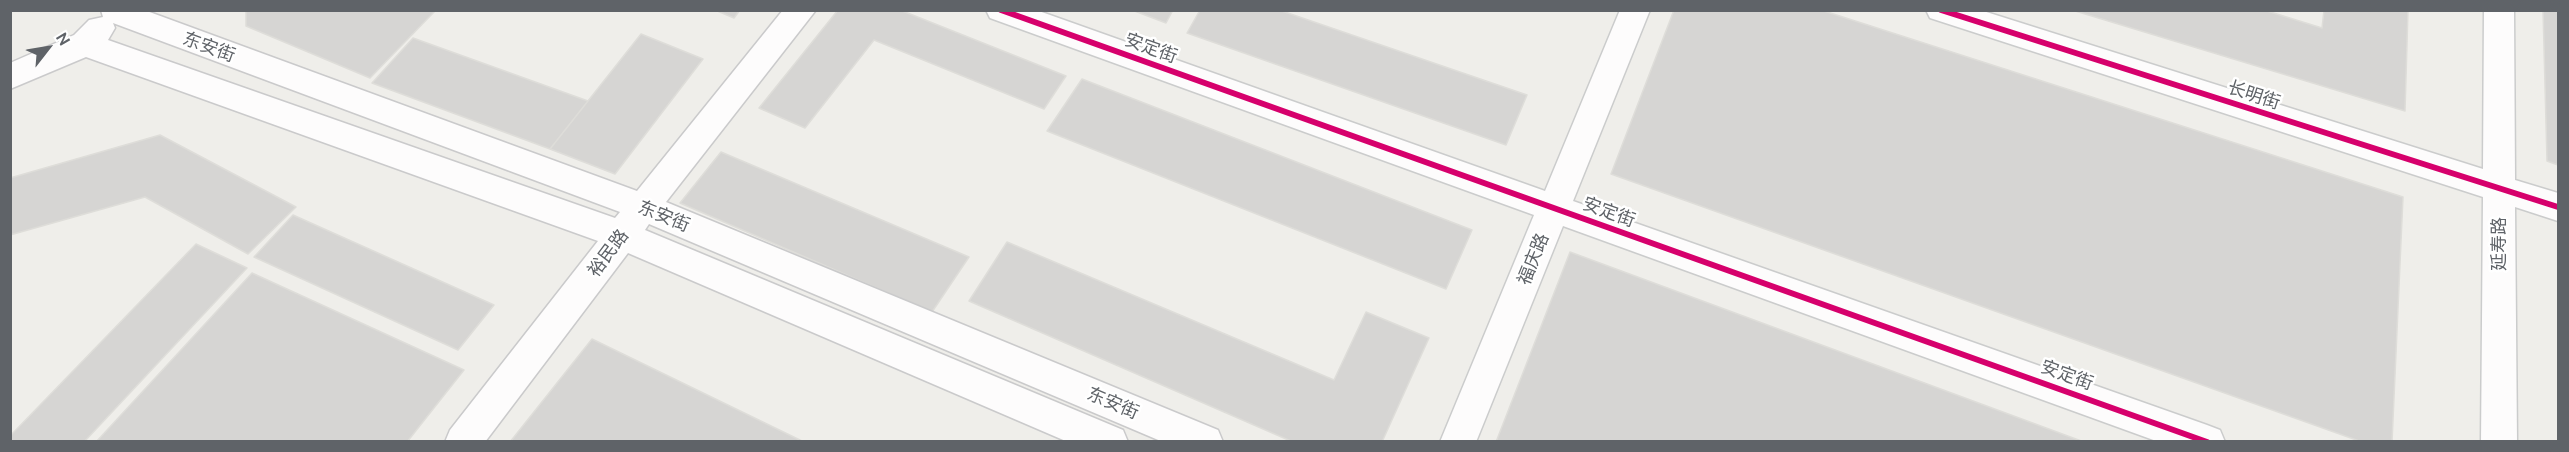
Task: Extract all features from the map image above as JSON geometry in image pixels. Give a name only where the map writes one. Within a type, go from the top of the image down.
[{"type":"street","name":"裕民路","points":[[463,441],[643,207],[801,10]]},
{"type":"street","name":"安定街","points":[[1000,10],[2207,441]]},
{"type":"street","name":"福庆路","points":[[1458,441],[1635,10]]},
{"type":"street","name":"长明街","points":[[1941,10],[2559,207]]},
{"type":"street","name":"延寿路","points":[[2499,10],[2499,441]]},
{"type":"street","name":"东安街","points":[[116,11],[643,207],[1205,441]]},
{"type":"street","points":[[10,77],[85,44],[116,11]]},
{"type":"street","name":"东安街","points":[[85,44],[622,235],[1110,441]]},
{"type":"building","points":[[246,10],[436,10],[370,78],[246,26]]},
{"type":"building","points":[[715,10],[740,10],[734,18]]},
{"type":"building","points":[[838,10],[900,10],[1066,76],[1044,109],[874,40],[805,128],[759,108]]},
{"type":"building","points":[[1132,10],[1173,10],[1166,23]]},
{"type":"building","points":[[1200,10],[1279,10],[1527,95],[1506,145],[1187,33]]},
{"type":"building","points":[[1674,10],[1821,10],[2403,197],[2392,442],[2362,442],[1611,174]]},
{"type":"building","points":[[2072,10],[2264,10],[2322,28],[2324,10],[2408,10],[2405,111]]},
{"type":"building","points":[[2543,10],[2558,10],[2558,165],[2547,161]]},
{"type":"building","points":[[641,34],[703,59],[615,174],[550,149]]},
{"type":"building","points":[[413,38],[588,101],[550,149],[372,83]]},
{"type":"building","points":[[1082,79],[1472,230],[1446,289],[1047,131]]},
{"type":"building","points":[[160,135],[296,207],[248,254],[145,197],[10,235],[10,178]]},
{"type":"building","points":[[721,152],[969,257],[932,312],[680,203]]},
{"type":"building","points":[[293,215],[494,305],[458,350],[254,257]]},
{"type":"building","points":[[1007,242],[1334,380],[1366,312],[1429,338],[1382,442],[1293,442],[969,301]]},
{"type":"building","points":[[196,244],[247,268],[84,442],[10,442],[10,436]]},
{"type":"building","points":[[1570,252],[2084,442],[1496,442]]},
{"type":"building","points":[[252,273],[464,370],[407,442],[96,442]]},
{"type":"building","points":[[592,339],[804,442],[510,442]]},
{"type":"cycle path","points":[[1001,10],[2207,442]]},
{"type":"cycle path","points":[[1941,10],[2558,207]]}]
